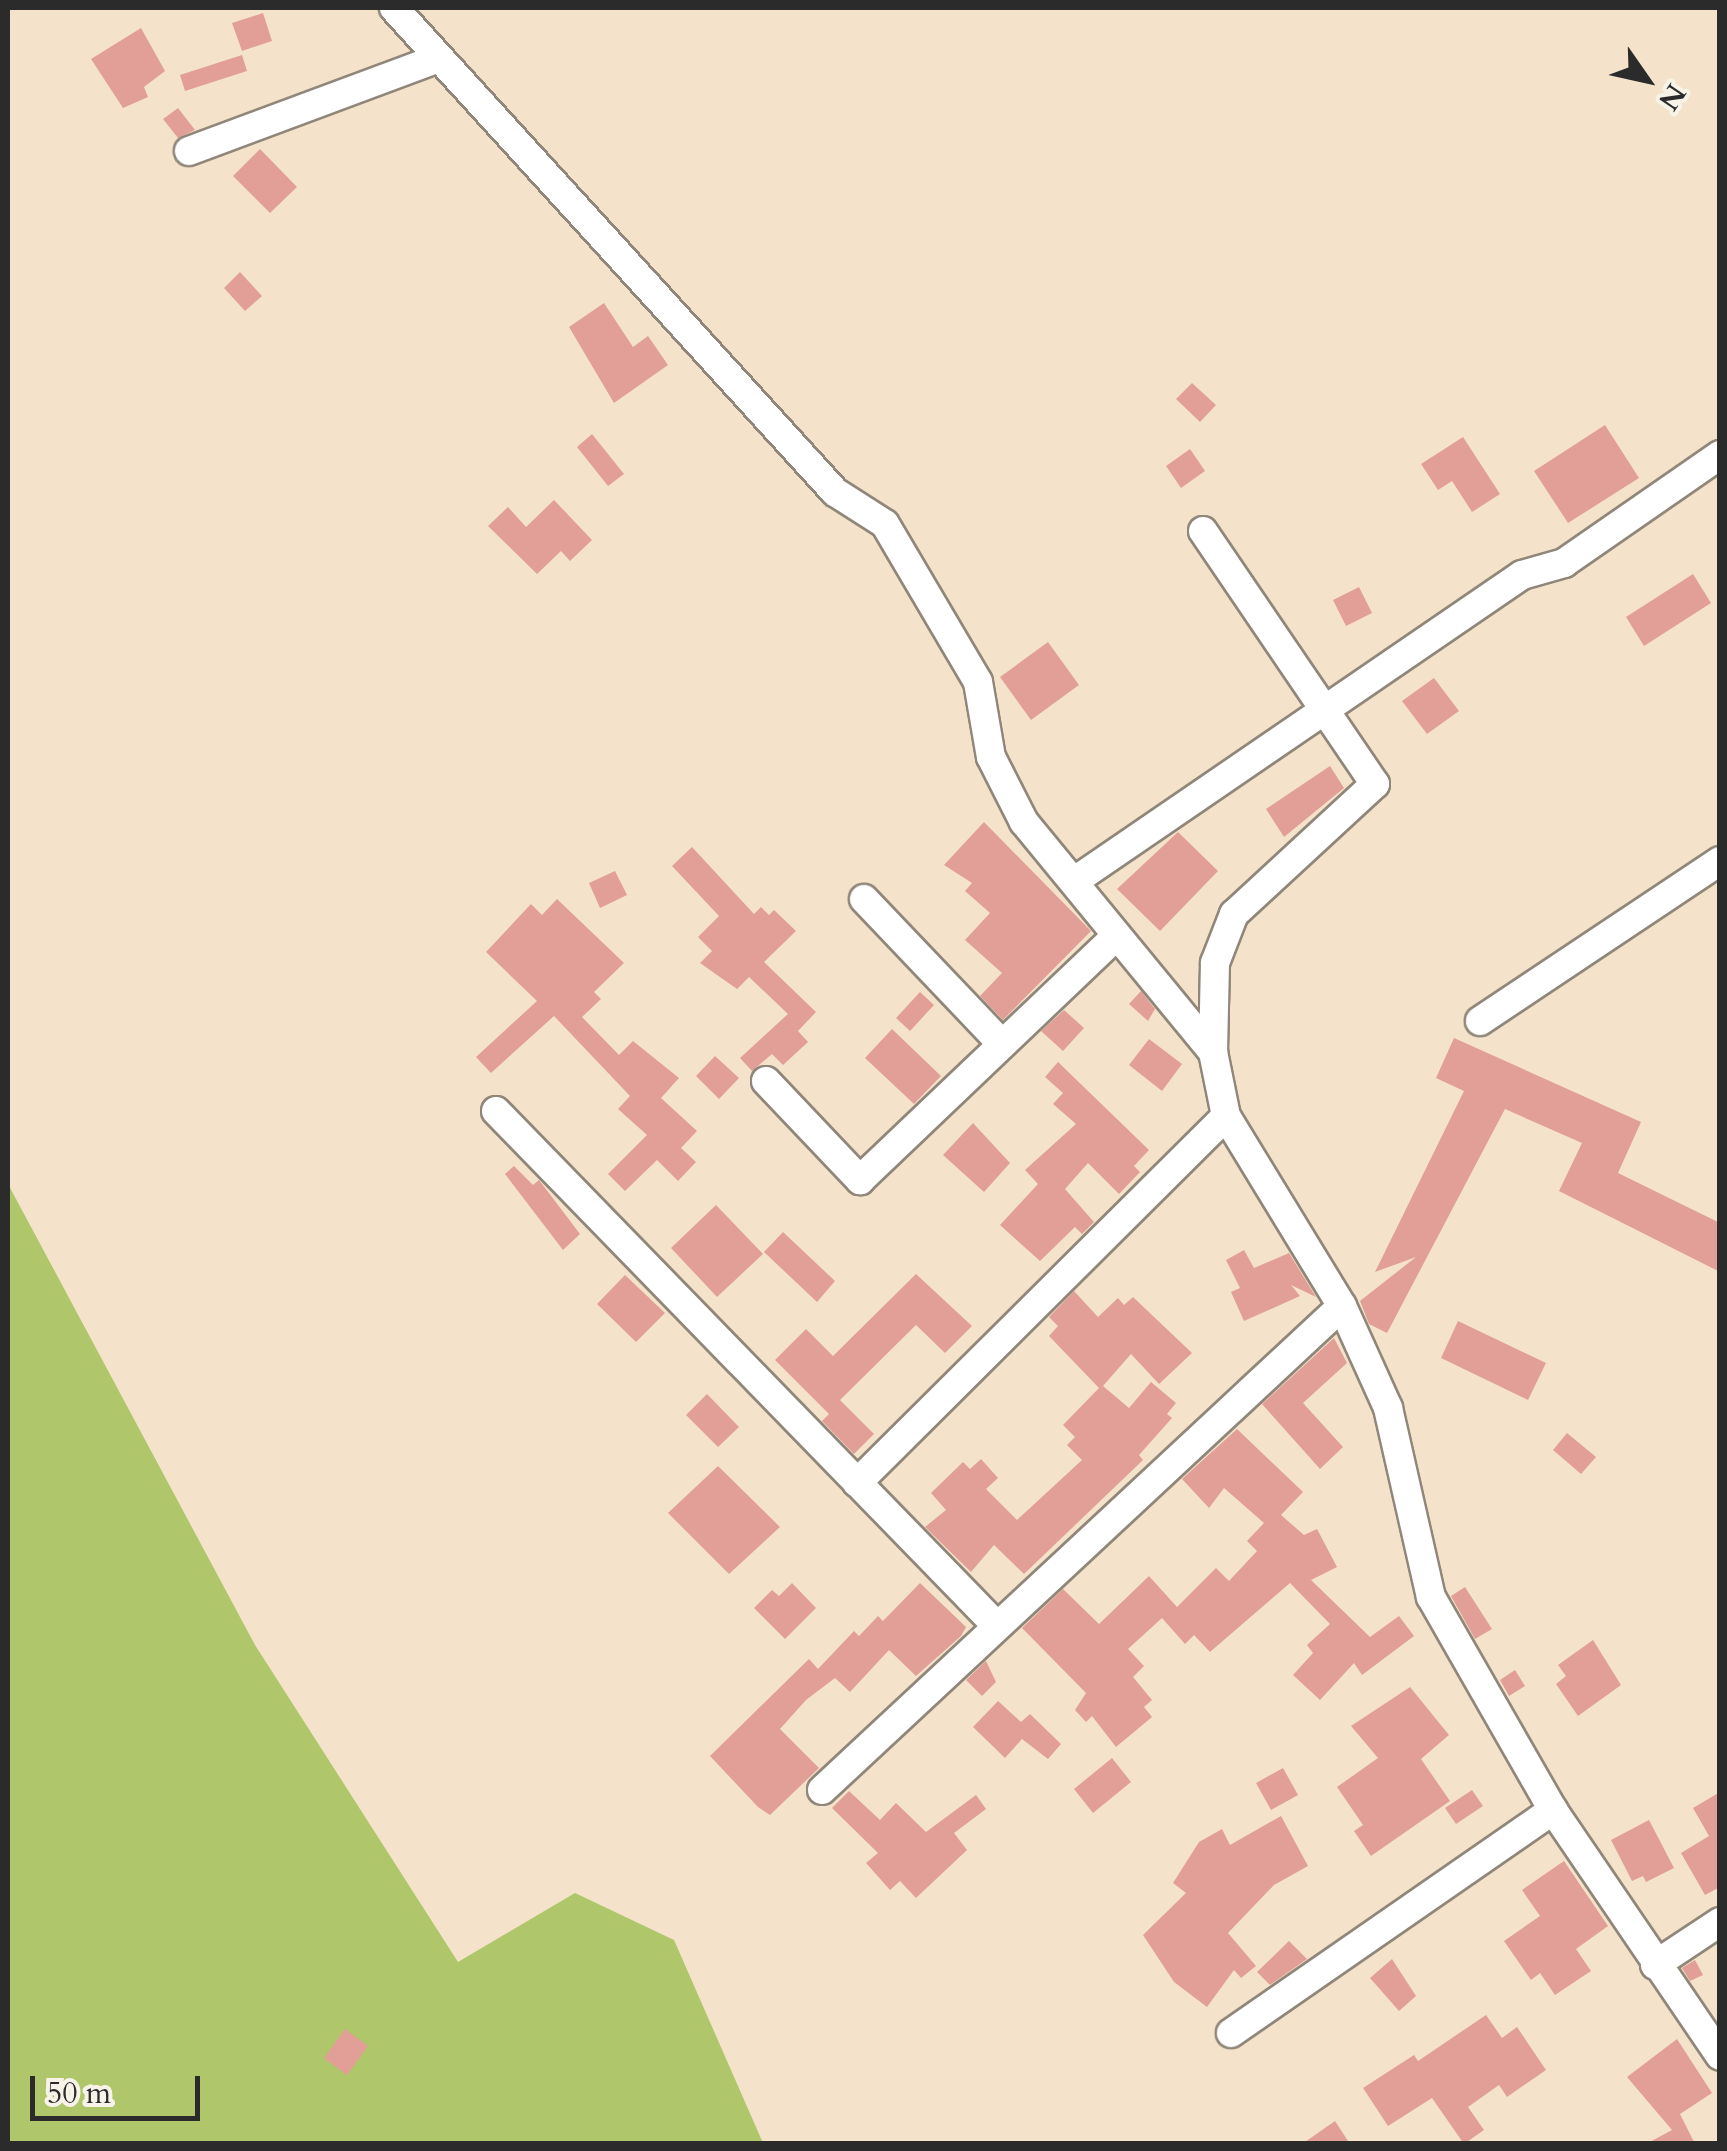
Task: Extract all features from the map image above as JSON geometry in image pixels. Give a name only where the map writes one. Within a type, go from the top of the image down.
[{"type":"street","points":[[394,8],[835,492],[885,524],[978,682],[991,757],[1024,822],[1076,880],[1116,936],[1213,1052]]},
{"type":"street","points":[[189,150],[437,59]]},
{"type":"street","points":[[1076,880],[1522,575],[1564,563],[1720,455]]},
{"type":"street","points":[[1203,531],[1375,784],[1234,914],[1214,964],[1213,1052],[1226,1116],[1342,1306],[1388,1408],[1431,1597],[1553,1810],[1720,2056]]},
{"type":"street","points":[[1480,1021],[1720,860]]},
{"type":"street","points":[[864,900],[1002,1044]]},
{"type":"street","points":[[766,1080],[860,1180],[1116,936]]},
{"type":"street","points":[[496,1111],[996,1626]]},
{"type":"street","points":[[857,1483],[1226,1116]]},
{"type":"street","points":[[822,1790],[1342,1306]]},
{"type":"street","points":[[1231,2033],[1553,1810]]},
{"type":"street","points":[[1655,1965],[1720,1922]]},
{"type":"green space","points":[[8,1184],[255,1645],[458,1962],[575,1893],[674,1940],[763,2143],[8,2143]]},
{"type":"building","points":[[263,13],[272,41],[242,51],[232,23]]},
{"type":"building","points":[[141,28],[165,71],[144,87],[148,97],[123,108],[91,59]]},
{"type":"building","points":[[242,55],[247,71],[185,91],[180,75]]},
{"type":"building","points":[[178,108],[195,130],[178,138],[163,119]]},
{"type":"building","points":[[260,149],[297,187],[270,213],[233,176]]},
{"type":"building","points":[[240,272],[262,296],[245,311],[224,288]]},
{"type":"building","points":[[604,303],[633,347],[648,336],[668,365],[614,403],[569,327]]},
{"type":"building","points":[[1192,383],[1216,405],[1200,422],[1176,399]]},
{"type":"building","points":[[1605,425],[1639,478],[1568,523],[1534,471]]},
{"type":"building","points":[[592,434],[624,474],[608,486],[577,447]]},
{"type":"building","points":[[1463,437],[1500,494],[1472,512],[1452,481],[1438,490],[1421,464]]},
{"type":"building","points":[[1190,449],[1205,471],[1181,488],[1166,466]]},
{"type":"building","points":[[554,500],[592,540],[570,561],[561,551],[537,574],[488,526],[508,507],[526,527]]},
{"type":"building","points":[[1693,574],[1711,603],[1644,646],[1626,617]]},
{"type":"building","points":[[1359,587],[1372,613],[1346,626],[1333,600]]},
{"type":"building","points":[[1048,642],[1079,685],[1031,720],[1000,677]]},
{"type":"building","points":[[1434,678],[1459,711],[1427,734],[1402,701]]},
{"type":"building","points":[[1330,766],[1344,788],[1284,837],[1266,809]]},
{"type":"building","points":[[984,822],[1091,931],[1003,1020],[980,996],[1002,973],[965,940],[990,913],[965,891],[972,883],[944,865]]},
{"type":"building","points":[[1178,832],[1218,871],[1160,931],[1117,889]]},
{"type":"building","points":[[692,847],[754,914],[761,907],[769,915],[774,910],[796,931],[764,962],[816,1012],[798,1031],[808,1042],[783,1065],[772,1054],[752,1071],[740,1058],[788,1014],[749,977],[737,989],[700,963],[712,951],[698,937],[719,916],[672,866]]},
{"type":"building","points":[[615,871],[627,895],[600,908],[589,883]]},
{"type":"building","points":[[557,899],[624,963],[594,992],[601,999],[582,1017],[619,1055],[633,1041],[679,1078],[661,1098],[697,1131],[681,1148],[696,1162],[678,1181],[657,1160],[625,1191],[608,1174],[647,1135],[618,1109],[630,1096],[554,1016],[491,1073],[476,1057],[537,1001],[486,952],[531,904],[542,915]]},
{"type":"building","points":[[1141,991],[1155,1009],[1148,1021],[1129,1004]]},
{"type":"building","points":[[920,992],[934,1005],[910,1031],[896,1018]]},
{"type":"building","points":[[1064,1010],[1084,1028],[1063,1051],[1041,1031]]},
{"type":"building","points":[[892,1029],[941,1076],[914,1104],[865,1058]]},
{"type":"building","points":[[1454,1038],[1641,1122],[1618,1173],[1720,1223],[1720,1272],[1559,1191],[1582,1143],[1505,1109],[1387,1333],[1369,1324],[1360,1301],[1416,1257],[1375,1272],[1464,1091],[1436,1078]]},
{"type":"building","points":[[1149,1039],[1182,1064],[1162,1091],[1129,1065]]},
{"type":"building","points":[[715,1056],[739,1078],[719,1099],[696,1076]]},
{"type":"building","points":[[1058,1062],[1149,1150],[1134,1166],[1140,1172],[1119,1194],[1088,1163],[1065,1189],[1094,1222],[1082,1234],[1075,1227],[1040,1261],[1000,1225],[1038,1184],[1025,1170],[1076,1124],[1053,1104],[1063,1093],[1045,1077]]},
{"type":"building","points":[[973,1123],[1010,1163],[984,1192],[943,1155]]},
{"type":"building","points":[[514,1166],[533,1185],[539,1180],[580,1234],[563,1250],[505,1174]]},
{"type":"building","points":[[716,1205],[763,1254],[717,1297],[671,1248]]},
{"type":"building","points":[[783,1232],[835,1281],[817,1302],[764,1252]]},
{"type":"building","points":[[1244,1250],[1254,1268],[1289,1253],[1316,1297],[1291,1285],[1300,1296],[1244,1321],[1231,1292],[1240,1288],[1226,1260]]},
{"type":"building","points":[[916,1274],[972,1326],[945,1353],[916,1325],[840,1400],[874,1434],[854,1454],[822,1421],[829,1414],[775,1360],[806,1329],[833,1356]]},
{"type":"building","points":[[625,1275],[665,1313],[636,1342],[597,1304]]},
{"type":"building","points":[[1074,1291],[1098,1317],[1118,1298],[1124,1305],[1133,1297],[1192,1353],[1159,1384],[1131,1354],[1103,1386],[1129,1408],[1151,1382],[1176,1403],[1167,1414],[1172,1418],[1139,1455],[1143,1460],[1024,1574],[994,1545],[971,1572],[925,1527],[946,1510],[931,1493],[963,1462],[970,1469],[981,1459],[998,1478],[986,1489],[1017,1520],[1082,1460],[1067,1445],[1075,1437],[1063,1425],[1099,1388],[1049,1336],[1058,1326],[1049,1317]]},
{"type":"building","points":[[1458,1321],[1546,1363],[1528,1400],[1441,1358]]},
{"type":"building","points":[[1334,1338],[1347,1363],[1303,1403],[1343,1447],[1320,1469],[1262,1404]]},
{"type":"building","points":[[707,1394],[739,1427],[718,1447],[686,1415]]},
{"type":"building","points":[[1237,1429],[1303,1492],[1281,1515],[1304,1535],[1317,1529],[1337,1567],[1311,1580],[1370,1637],[1399,1616],[1414,1636],[1362,1675],[1354,1663],[1320,1700],[1293,1675],[1313,1653],[1307,1645],[1330,1624],[1290,1583],[1210,1652],[1194,1635],[1185,1644],[1162,1618],[1128,1649],[1144,1666],[1133,1677],[1152,1700],[1144,1707],[1152,1717],[1116,1747],[1092,1716],[1086,1722],[1075,1710],[1086,1693],[1022,1628],[1063,1589],[1099,1624],[1149,1576],[1177,1607],[1216,1568],[1229,1581],[1257,1551],[1247,1541],[1264,1523],[1224,1488],[1209,1508],[1182,1479]]},
{"type":"building","points":[[1567,1433],[1596,1457],[1581,1474],[1553,1450]]},
{"type":"building","points":[[718,1466],[780,1527],[729,1574],[668,1513]]},
{"type":"building","points":[[792,1583],[816,1608],[785,1639],[754,1608],[772,1590],[779,1596]]},
{"type":"building","points":[[920,1583],[966,1627],[961,1636],[916,1676],[889,1650],[850,1692],[835,1678],[806,1700],[780,1729],[819,1768],[770,1815],[758,1807],[710,1756],[809,1659],[818,1669],[854,1631],[859,1636],[878,1616],[883,1621]]},
{"type":"building","points":[[1465,1587],[1492,1629],[1475,1639],[1451,1596]]},
{"type":"building","points":[[1593,1640],[1621,1685],[1578,1716],[1556,1684],[1566,1676],[1558,1665]]},
{"type":"building","points":[[986,1661],[996,1682],[982,1696],[966,1680]]},
{"type":"building","points":[[1515,1670],[1525,1686],[1509,1696],[1500,1680]]},
{"type":"building","points":[[1410,1687],[1449,1735],[1421,1759],[1450,1801],[1371,1856],[1354,1831],[1363,1825],[1337,1787],[1378,1758],[1351,1726]]},
{"type":"building","points":[[998,1701],[1021,1722],[1030,1714],[1061,1744],[1048,1759],[1022,1739],[1005,1758],[973,1727]]},
{"type":"building","points":[[1112,1758],[1131,1782],[1093,1813],[1074,1789]]},
{"type":"building","points":[[1283,1768],[1298,1795],[1271,1810],[1256,1783]]},
{"type":"building","points":[[1472,1790],[1483,1806],[1456,1824],[1445,1808]]},
{"type":"building","points":[[849,1791],[880,1820],[896,1803],[926,1832],[976,1795],[986,1809],[954,1833],[967,1850],[916,1898],[900,1881],[890,1890],[866,1863],[878,1853],[832,1808]]},
{"type":"building","points":[[1720,1792],[1720,1887],[1705,1895],[1681,1853],[1709,1836],[1693,1808]]},
{"type":"building","points":[[1281,1816],[1308,1866],[1274,1885],[1228,1933],[1256,1966],[1241,1978],[1234,1970],[1207,2007],[1174,1982],[1143,1935],[1186,1893],[1173,1883],[1199,1842],[1222,1829],[1230,1845]]},
{"type":"building","points":[[1649,1820],[1674,1868],[1646,1882],[1643,1876],[1632,1881],[1611,1840]]},
{"type":"building","points":[[1564,1861],[1608,1926],[1576,1949],[1591,1971],[1555,1995],[1540,1973],[1531,1980],[1504,1941],[1540,1916],[1522,1890]]},
{"type":"building","points":[[1289,1941],[1307,1959],[1270,1985],[1257,1972]]},
{"type":"building","points":[[1392,1959],[1416,1996],[1399,2011],[1370,1978]]},
{"type":"building","points":[[1695,1960],[1703,1975],[1690,1981],[1682,1968]]},
{"type":"building","points":[[1486,2015],[1502,2038],[1517,2027],[1546,2070],[1507,2097],[1499,2085],[1468,2107],[1484,2130],[1464,2144],[1432,2098],[1388,2126],[1363,2088],[1414,2055],[1418,2061]]},
{"type":"building","points":[[345,2029],[368,2046],[347,2075],[324,2058]]},
{"type":"building","points":[[1677,2039],[1712,2093],[1680,2114],[1695,2144],[1646,2144],[1672,2130],[1627,2077]]},
{"type":"building","points":[[1335,2121],[1350,2144],[1302,2144]]}]
